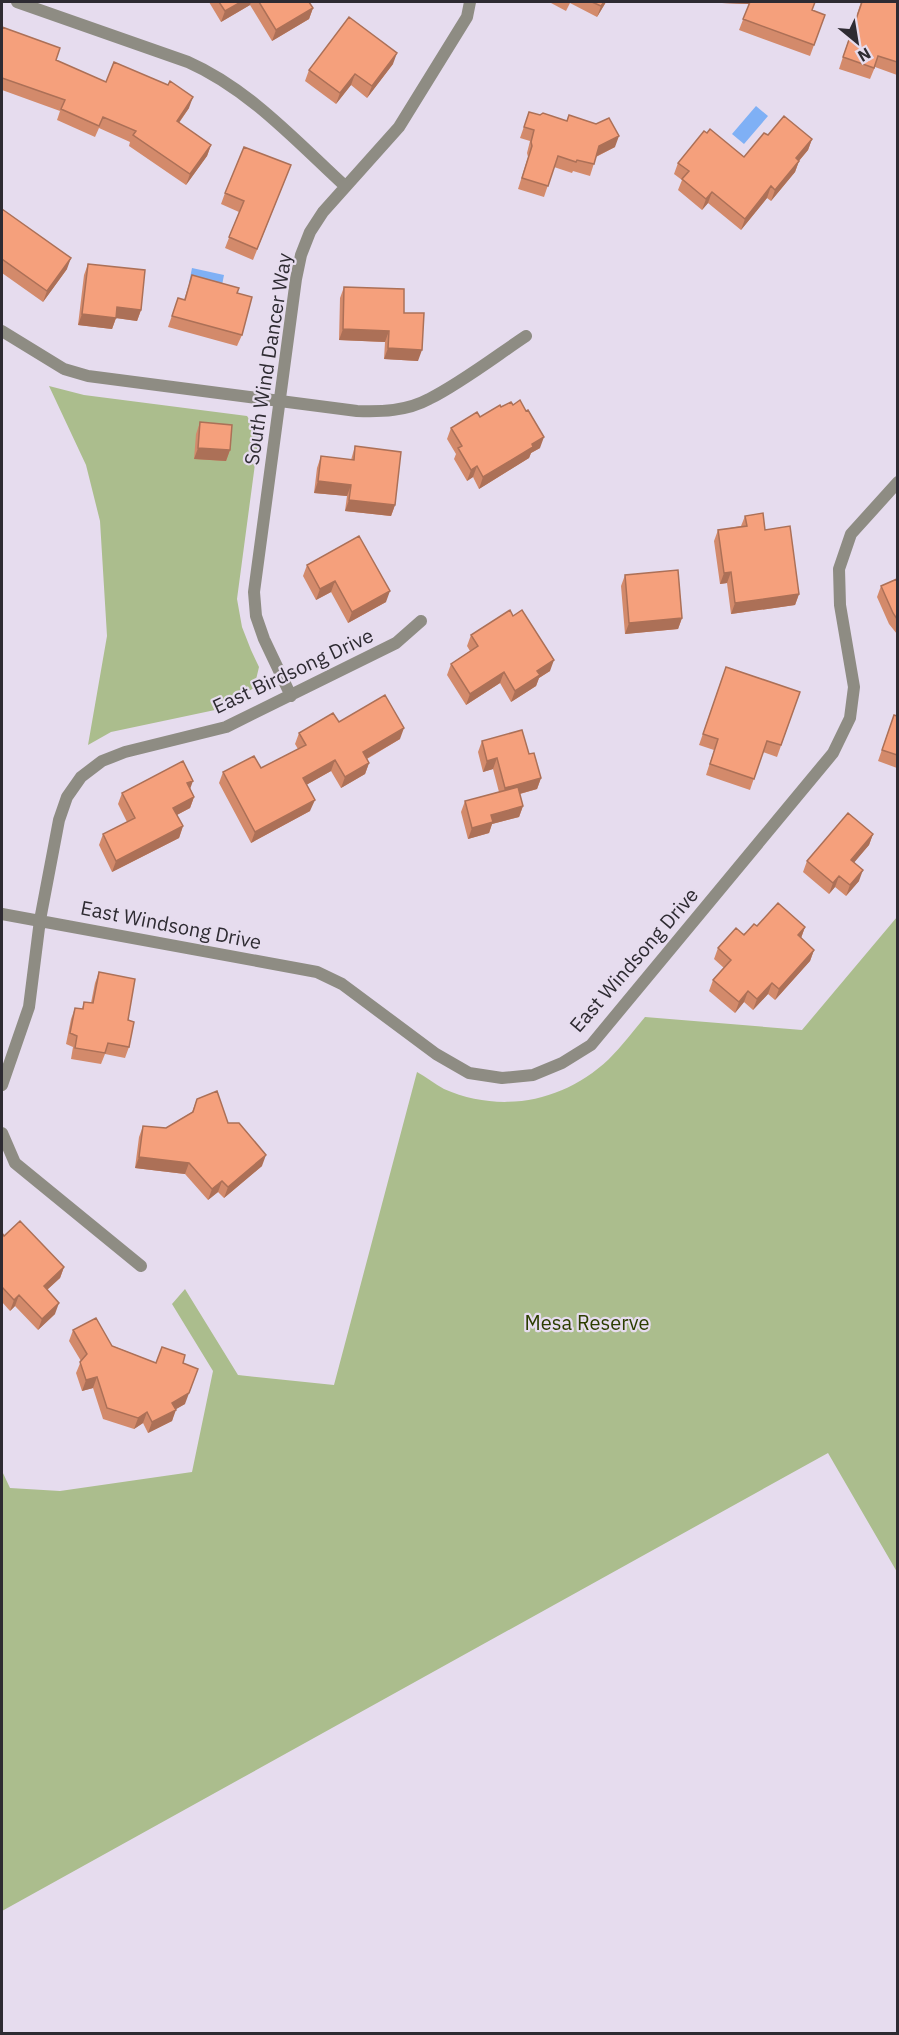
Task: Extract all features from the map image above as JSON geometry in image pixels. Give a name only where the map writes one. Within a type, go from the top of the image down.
[{"type":"street","points":[[17,2],[188,62],[210,72],[231,84],[345,186]]},
{"type":"street","name":"South Wind Dancer Way","points":[[291,696],[264,639],[256,616],[254,592],[301,255],[310,232],[323,212],[399,127],[467,17],[470,2]]},
{"type":"street","points":[[2,330],[64,369],[88,376],[357,411],[381,412],[405,408],[428,400],[526,336]]},
{"type":"street","name":"East Windsong Drive","points":[[2,914],[317,972],[342,984],[436,1054],[469,1073],[502,1078],[533,1076],[562,1063],[591,1045],[834,753],[850,718],[854,687],[840,605],[839,569],[851,534],[897,482]]},
{"type":"street","name":"East Birdsong Drive","points":[[2,1085],[29,1007],[40,920],[59,820],[67,797],[81,777],[102,760],[125,752],[226,727],[396,643],[421,621]]},
{"type":"street","points":[[2,1133],[15,1163],[141,1266]]},
{"type":"green space","points":[[49,386],[84,395],[247,416],[259,434],[237,599],[242,627],[259,667],[254,688],[215,710],[111,732],[88,745],[107,636],[100,521],[86,465]]},
{"type":"green space","name":"Mesa Reserve","points":[[897,917],[897,1572],[828,1453],[2,1911],[2,1471],[10,1488],[60,1491],[192,1472],[213,1371],[172,1304],[185,1289],[238,1375],[334,1385],[417,1072],[444,1089],[466,1097],[509,1102],[531,1100],[552,1094],[591,1074],[614,1054],[645,1017],[802,1030]]},
{"type":"water","points":[[756,106],[768,116],[744,144],[732,134]]},
{"type":"water","points":[[192,268],[224,275],[221,290],[189,283]]},
{"type":"building","points":[[219,2],[241,2],[225,11]]},
{"type":"building","points":[[259,2],[309,2],[313,8],[276,30]]},
{"type":"building","points":[[592,2],[604,2],[601,6]]},
{"type":"building","points":[[750,2],[815,2],[812,10],[825,15],[814,45],[743,19]]},
{"type":"building","points":[[862,2],[897,2],[897,62],[878,56],[874,68],[843,57]]},
{"type":"building","points":[[349,17],[397,53],[372,86],[355,74],[340,93],[309,70]]},
{"type":"building","points":[[2,27],[60,48],[56,60],[106,82],[114,62],[168,85],[170,81],[193,97],[177,121],[211,145],[190,174],[133,135],[136,131],[103,117],[99,126],[61,109],[65,100],[2,78]]},
{"type":"building","points":[[529,112],[540,115],[543,113],[567,121],[569,115],[596,124],[609,118],[619,136],[599,146],[594,164],[577,160],[576,162],[558,156],[548,186],[522,178],[532,146],[534,130],[524,127]]},
{"type":"building","points":[[784,116],[812,139],[796,158],[799,161],[775,190],[771,186],[745,219],[712,192],[706,199],[682,179],[689,171],[678,163],[704,131],[707,133],[710,129],[744,157],[764,133],[768,135]]},
{"type":"building","points":[[244,147],[291,165],[257,249],[229,237],[244,201],[225,193]]},
{"type":"building","points":[[2,209],[71,258],[47,291],[2,259]]},
{"type":"building","points":[[88,264],[145,270],[141,310],[117,307],[116,318],[82,314]]},
{"type":"building","points":[[192,275],[239,288],[237,293],[252,297],[242,335],[172,316],[178,298],[185,300]]},
{"type":"building","points":[[344,287],[404,289],[404,313],[424,313],[422,350],[388,348],[389,331],[343,329]]},
{"type":"building","points":[[520,400],[544,437],[532,444],[533,447],[483,477],[477,466],[471,470],[458,448],[462,446],[451,428],[477,412],[480,417],[500,405],[501,407],[511,402],[513,405]]},
{"type":"building","points":[[200,422],[232,425],[230,450],[198,448]]},
{"type":"building","points":[[355,446],[401,452],[395,505],[349,500],[351,485],[318,481],[321,456],[354,460]]},
{"type":"building","points":[[763,513],[765,530],[790,526],[799,594],[735,603],[731,572],[724,573],[718,530],[747,526],[745,516]]},
{"type":"building","points":[[359,536],[390,591],[352,612],[335,581],[320,589],[307,565]]},
{"type":"building","points":[[678,570],[682,618],[629,623],[625,575]]},
{"type":"building","points":[[897,579],[897,619],[881,586]]},
{"type":"building","points":[[510,610],[513,616],[522,610],[554,660],[537,671],[540,675],[515,691],[504,672],[470,694],[451,664],[478,646],[471,635]]},
{"type":"building","points":[[726,667],[800,692],[781,745],[767,741],[754,779],[710,764],[718,739],[703,734]]},
{"type":"building","points":[[385,695],[404,728],[363,752],[369,763],[345,777],[335,760],[303,778],[315,800],[255,832],[223,772],[254,756],[261,768],[306,745],[299,733],[333,713],[339,722]]},
{"type":"building","points":[[894,715],[897,716],[897,755],[882,750]]},
{"type":"building","points":[[522,730],[529,754],[534,753],[541,778],[505,788],[497,758],[487,761],[482,741]]},
{"type":"building","points":[[183,761],[193,781],[187,783],[194,797],[173,808],[183,826],[116,861],[103,834],[135,818],[122,793]]},
{"type":"building","points":[[518,787],[523,806],[491,815],[493,822],[472,828],[465,801]]},
{"type":"building","points":[[848,813],[873,834],[851,860],[863,870],[850,885],[839,876],[833,883],[807,861]]},
{"type":"building","points":[[778,903],[805,927],[798,935],[814,950],[779,989],[772,983],[757,999],[748,991],[739,1002],[713,980],[731,960],[718,948],[736,928],[744,935],[754,924],[757,926]]},
{"type":"building","points":[[99,972],[135,979],[128,1020],[134,1022],[129,1047],[108,1043],[105,1053],[75,1048],[77,1036],[70,1033],[75,1008],[83,1009],[84,1002],[93,1003]]},
{"type":"building","points":[[217,1091],[228,1123],[239,1123],[266,1155],[228,1187],[222,1181],[212,1189],[189,1163],[139,1157],[143,1126],[166,1128],[193,1112],[197,1099]]},
{"type":"building","points":[[20,1221],[64,1267],[44,1286],[59,1303],[42,1319],[19,1295],[14,1300],[2,1287],[2,1233],[4,1236]]},
{"type":"building","points":[[96,1318],[112,1346],[156,1363],[162,1347],[185,1355],[183,1363],[198,1369],[189,1393],[172,1403],[176,1410],[152,1422],[147,1412],[138,1418],[107,1408],[97,1377],[86,1380],[80,1362],[87,1354],[73,1330]]}]
